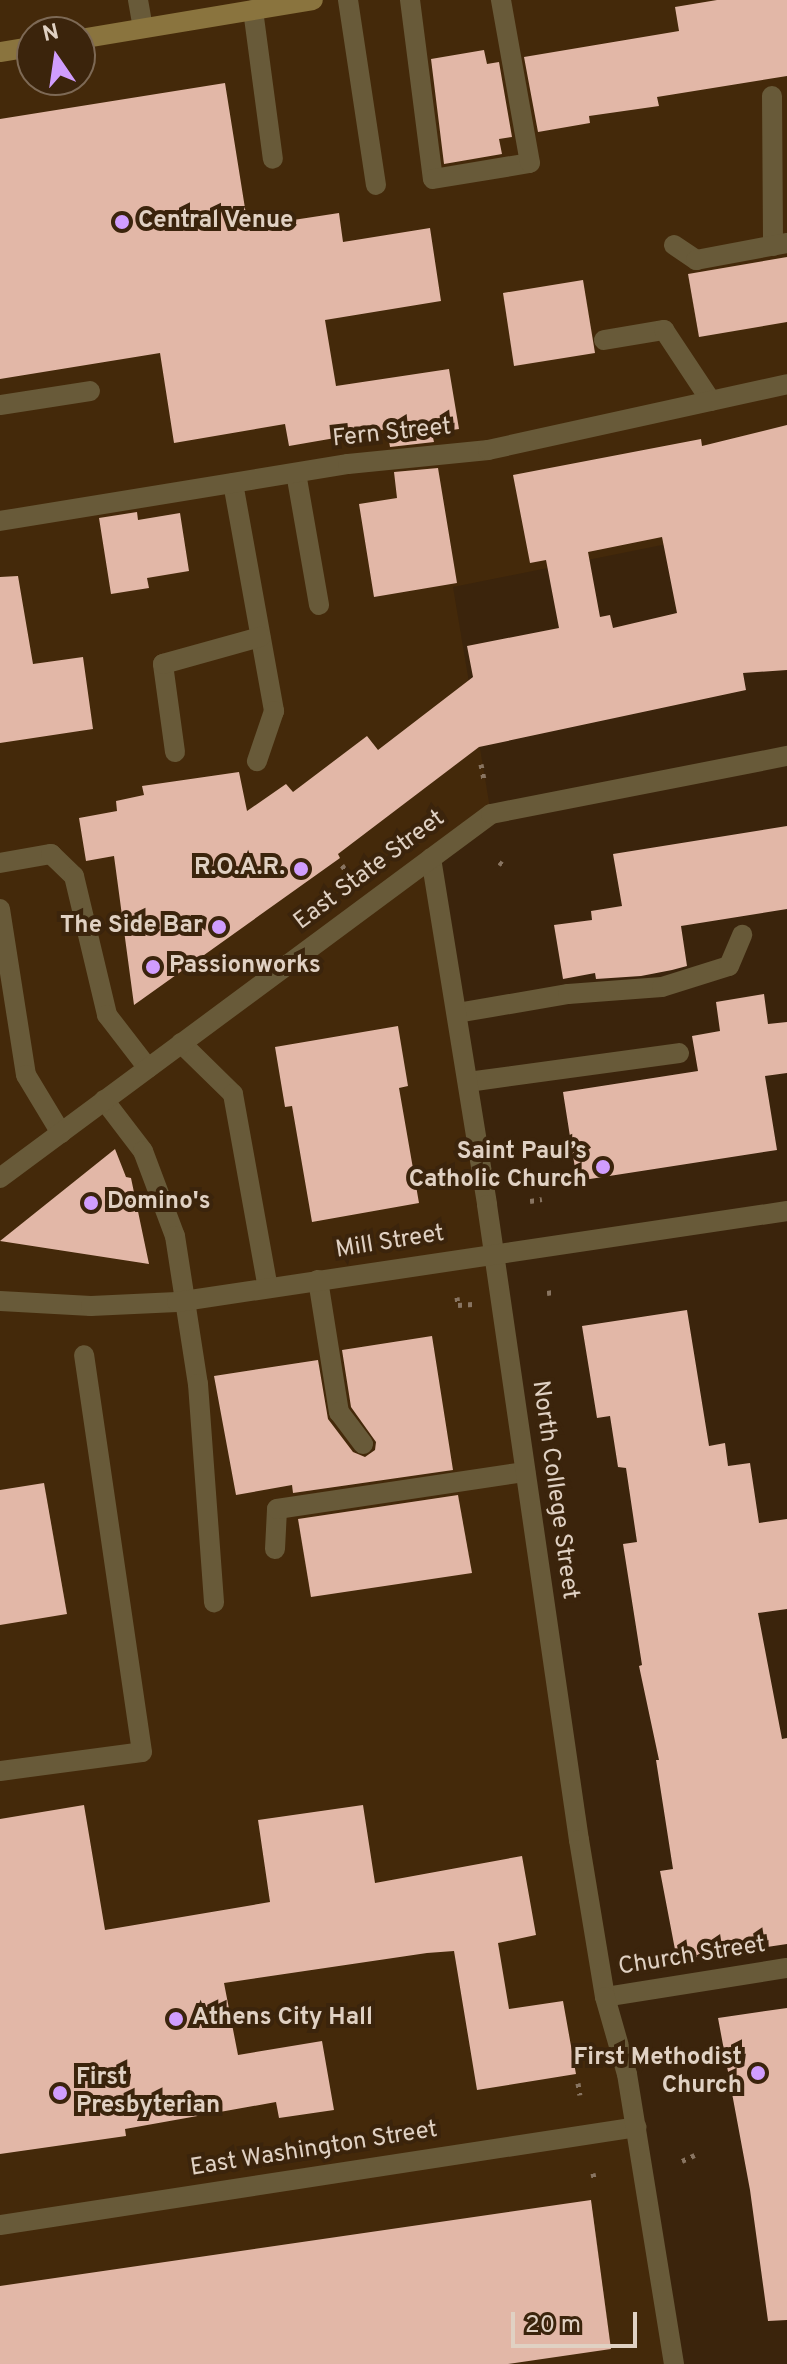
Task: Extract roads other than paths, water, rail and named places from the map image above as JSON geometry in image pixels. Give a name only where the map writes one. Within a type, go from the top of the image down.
[{"type":"main road","points":[[96,36],[313,0]]},
{"type":"street","points":[[138,0],[143,28]]},
{"type":"street","points":[[348,0],[376,185]]},
{"type":"street","points":[[410,0],[433,179],[530,163],[501,0]]},
{"type":"street","points":[[253,10],[273,159]]},
{"type":"street","points":[[674,245],[696,260],[780,244],[772,96]]},
{"type":"street","points":[[604,340],[664,330],[711,401]]},
{"type":"street","name":"Fern Street","points":[[0,521],[296,473],[488,450],[787,384]]},
{"type":"street","points":[[0,405],[90,391]]},
{"type":"street","points":[[296,473],[319,605]]},
{"type":"street","points":[[233,483],[274,711],[257,761]]},
{"type":"street","points":[[175,752],[163,664],[260,637]]},
{"type":"street","name":"East State Street","points":[[0,1178],[491,814],[787,756]]},
{"type":"street","points":[[0,863],[51,854],[74,876],[107,1015],[148,1068]]},
{"type":"street","name":"North College Street","points":[[431,858],[468,1082],[605,1997],[627,2074],[637,2127],[674,2364]]},
{"type":"street","points":[[0,909],[26,1075],[61,1133]]},
{"type":"street","points":[[457,1013],[568,994],[662,987],[729,966],[742,935]]},
{"type":"street","points":[[181,1043],[233,1094],[268,1288]]},
{"type":"street","points":[[468,1082],[679,1053]]},
{"type":"street","points":[[104,1100],[143,1151],[175,1236],[198,1384],[214,1602]]},
{"type":"street","name":"Mill Street","points":[[0,1301],[91,1306],[186,1300],[787,1211]]},
{"type":"street","points":[[318,1280],[339,1412],[363,1444]]},
{"type":"street","points":[[0,1771],[142,1752],[84,1355]]},
{"type":"street","points":[[275,1549],[277,1509],[525,1472]]},
{"type":"street","name":"Church Street","points":[[605,1997],[787,1968]]},
{"type":"street","name":"East Washington Street","points":[[0,2225],[637,2127]]},
{"type":"place","name":"Central Venue","points":[[122,222]]},
{"type":"place","name":"R.O.A.R.","points":[[301,869]]},
{"type":"place","name":"The Side Bar","points":[[219,927]]},
{"type":"place","name":"Passionworks","points":[[153,967]]},
{"type":"place","name":"Saint Paul’s Catholic Church","points":[[603,1167]]},
{"type":"place","name":"Domino's","points":[[91,1203]]},
{"type":"place","name":"Athens City Hall","points":[[176,2019]]},
{"type":"place","name":"First Methodist Church","points":[[758,2073]]},
{"type":"place","name":"First Presbyterian","points":[[60,2093]]}]
